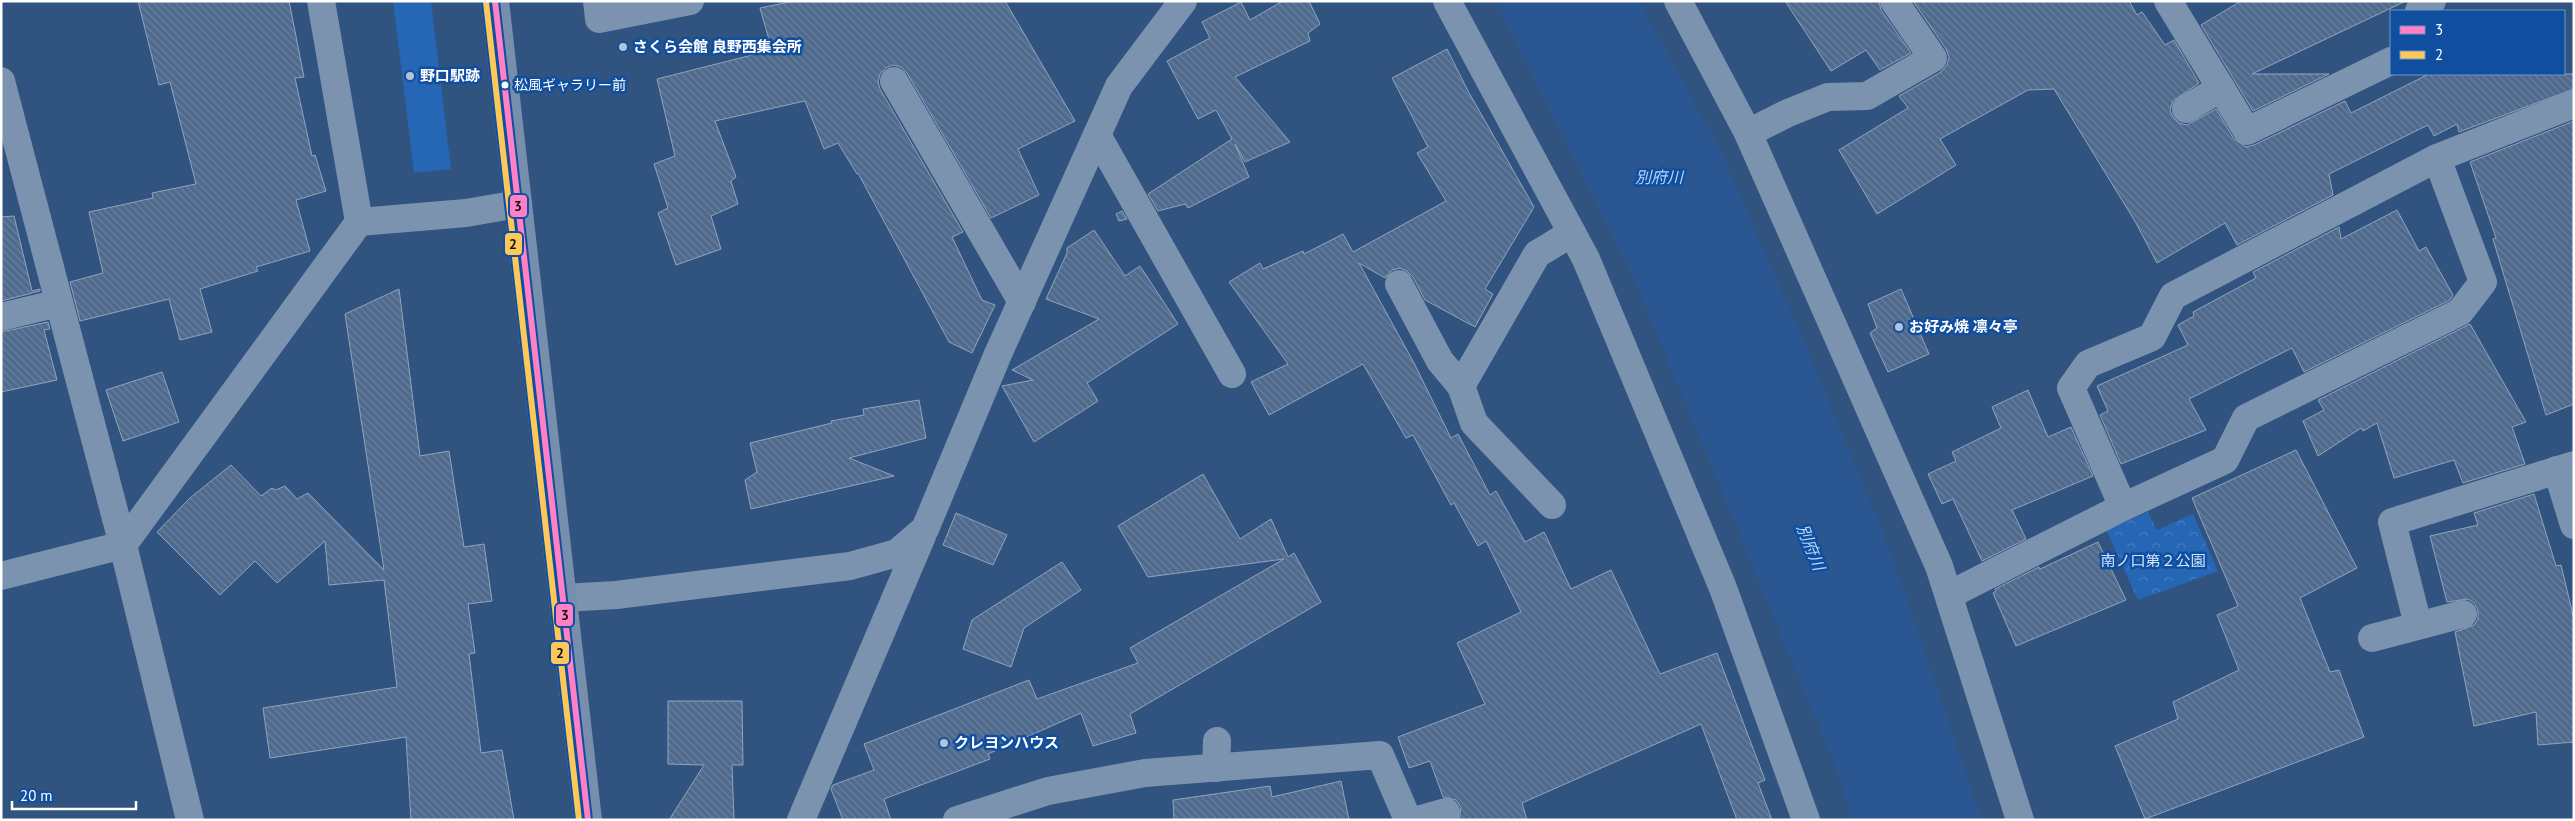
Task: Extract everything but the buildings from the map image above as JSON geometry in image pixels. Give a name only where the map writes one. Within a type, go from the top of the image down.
[{"type":"street","points":[[1,576],[123,545],[359,222],[321,1]]},
{"type":"street","points":[[495,1],[588,820]]},
{"type":"street","points":[[597,1],[599,19],[674,3]]},
{"type":"street","points":[[801,820],[1022,302],[1119,86],[1183,1]]},
{"type":"street","points":[[1447,1],[1586,259],[1723,588],[1806,820]]},
{"type":"street","points":[[1678,1],[1748,133],[1939,566],[2020,820]]},
{"type":"street","points":[[1748,133],[1788,113],[1828,97],[1867,96],[1934,58],[1894,1]]},
{"type":"street","points":[[2168,1],[2247,131],[2390,61]]},
{"type":"street","points":[[2420,10],[2422,6],[2432,1]]},
{"type":"street","points":[[1,81],[123,545],[190,820]]},
{"type":"street","points":[[894,81],[1022,302]]},
{"type":"street","points":[[2186,109],[2221,88]]},
{"type":"street","points":[[2122,507],[2071,388],[2088,364],[2152,338],[2173,296],[2437,158],[2574,104]]},
{"type":"street","points":[[1097,135],[1232,374]]},
{"type":"street","points":[[1949,595],[2122,507],[2225,460],[2246,418],[2460,312],[2483,282],[2437,158]]},
{"type":"street","points":[[359,222],[466,213],[518,204]]},
{"type":"street","points":[[1461,386],[1537,254],[1572,233]]},
{"type":"street","points":[[1399,284],[1440,361],[1461,386],[1474,423],[1552,505]]},
{"type":"street","points":[[1,317],[59,303]]},
{"type":"street","points":[[2418,625],[2392,522],[2565,468],[2574,525]]},
{"type":"street","points":[[563,598],[616,595],[850,566],[897,553],[925,529]]},
{"type":"street","points":[[2372,638],[2463,614]]},
{"type":"street","points":[[1216,768],[1217,741]]},
{"type":"street","points":[[957,820],[1019,790],[1048,791],[1145,773],[1380,755],[1408,820]]},
{"type":"street","points":[[1418,820],[1446,812]]},
{"type":"green space","points":[[393,1],[431,1],[451,169],[414,173]]},
{"type":"green space","name":"南ノ口第２公園","points":[[2148,512],[2157,530],[2193,514],[2218,571],[2138,600],[2106,530]]},
{"type":"water","name":"別府川","points":[[1496,1],[1639,1],[1721,151],[1816,369],[1890,550],[1982,820],[1851,820],[1837,771],[1632,274]]},
{"type":"transit line","name":"3","points":[[495,1],[588,820]]},
{"type":"transit line","name":"2","points":[[486,2],[579,820]]},
{"type":"place","name":"さくら会館 良野西集会所","points":[[623,47]]},
{"type":"place","name":"野口駅跡","points":[[410,76]]},
{"type":"place","name":"松風ギャラリー前","points":[[505,85]]},
{"type":"place","name":"お好み焼 凛々亭","points":[[1899,327]]},
{"type":"place","name":"クレヨンハウス","points":[[944,743]]}]
